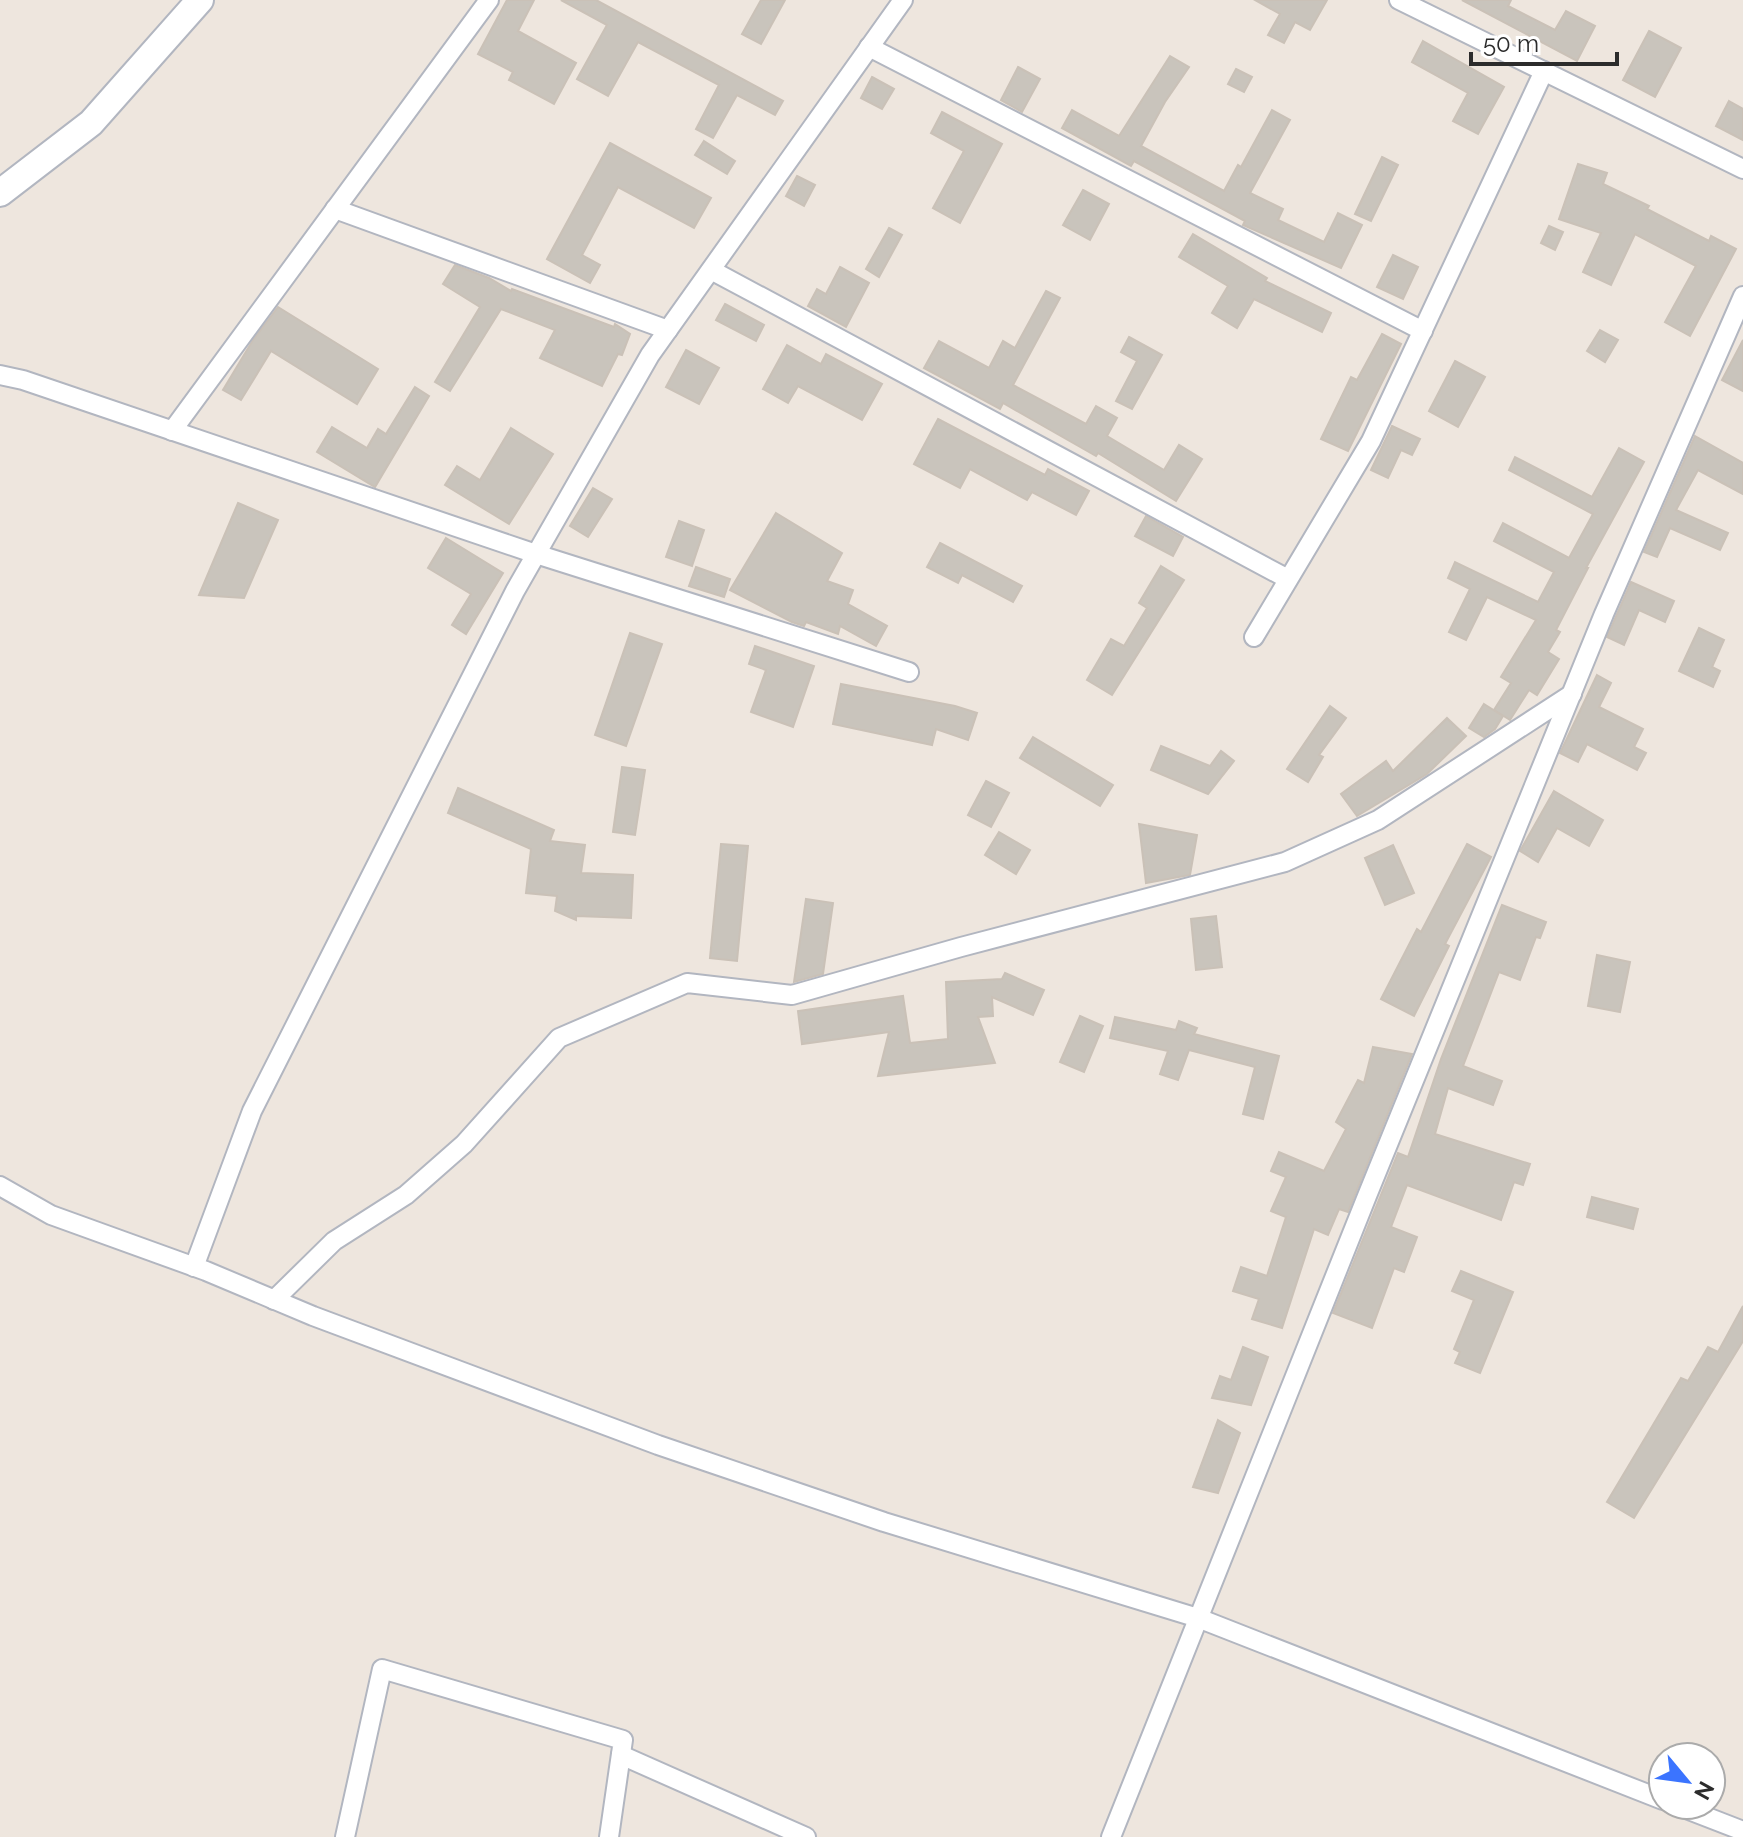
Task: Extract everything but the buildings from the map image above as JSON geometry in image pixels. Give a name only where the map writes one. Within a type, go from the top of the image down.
[{"type":"main road","points":[[0,193],[91,123],[200,0]]},
{"type":"street","points":[[172,431],[489,0]]},
{"type":"street","points":[[194,1267],[252,1111],[515,591],[650,355],[903,0]]},
{"type":"street","points":[[1399,0],[1743,169]]},
{"type":"street","points":[[869,47],[1423,331]]},
{"type":"street","points":[[1254,637],[1371,441],[1544,71]]},
{"type":"street","points":[[335,209],[668,330]]},
{"type":"street","points":[[711,270],[1288,579]]},
{"type":"street","points":[[1111,1837],[1572,694],[1743,296]]},
{"type":"street","points":[[0,375],[23,380],[536,554],[909,672]]},
{"type":"street","points":[[274,1300],[334,1241],[406,1195],[464,1144],[559,1038],[687,983],[792,995],[1285,862],[1378,820],[1572,694]]},
{"type":"street","points":[[0,1186],[51,1215],[673,1450],[884,1522],[1198,1618],[1647,1794]]},
{"type":"street","points":[[345,1837],[382,1669],[623,1740],[609,1837]]},
{"type":"street","points":[[621,1755],[806,1837]]},
{"type":"street","points":[[1717,1821],[1743,1831]]}]
